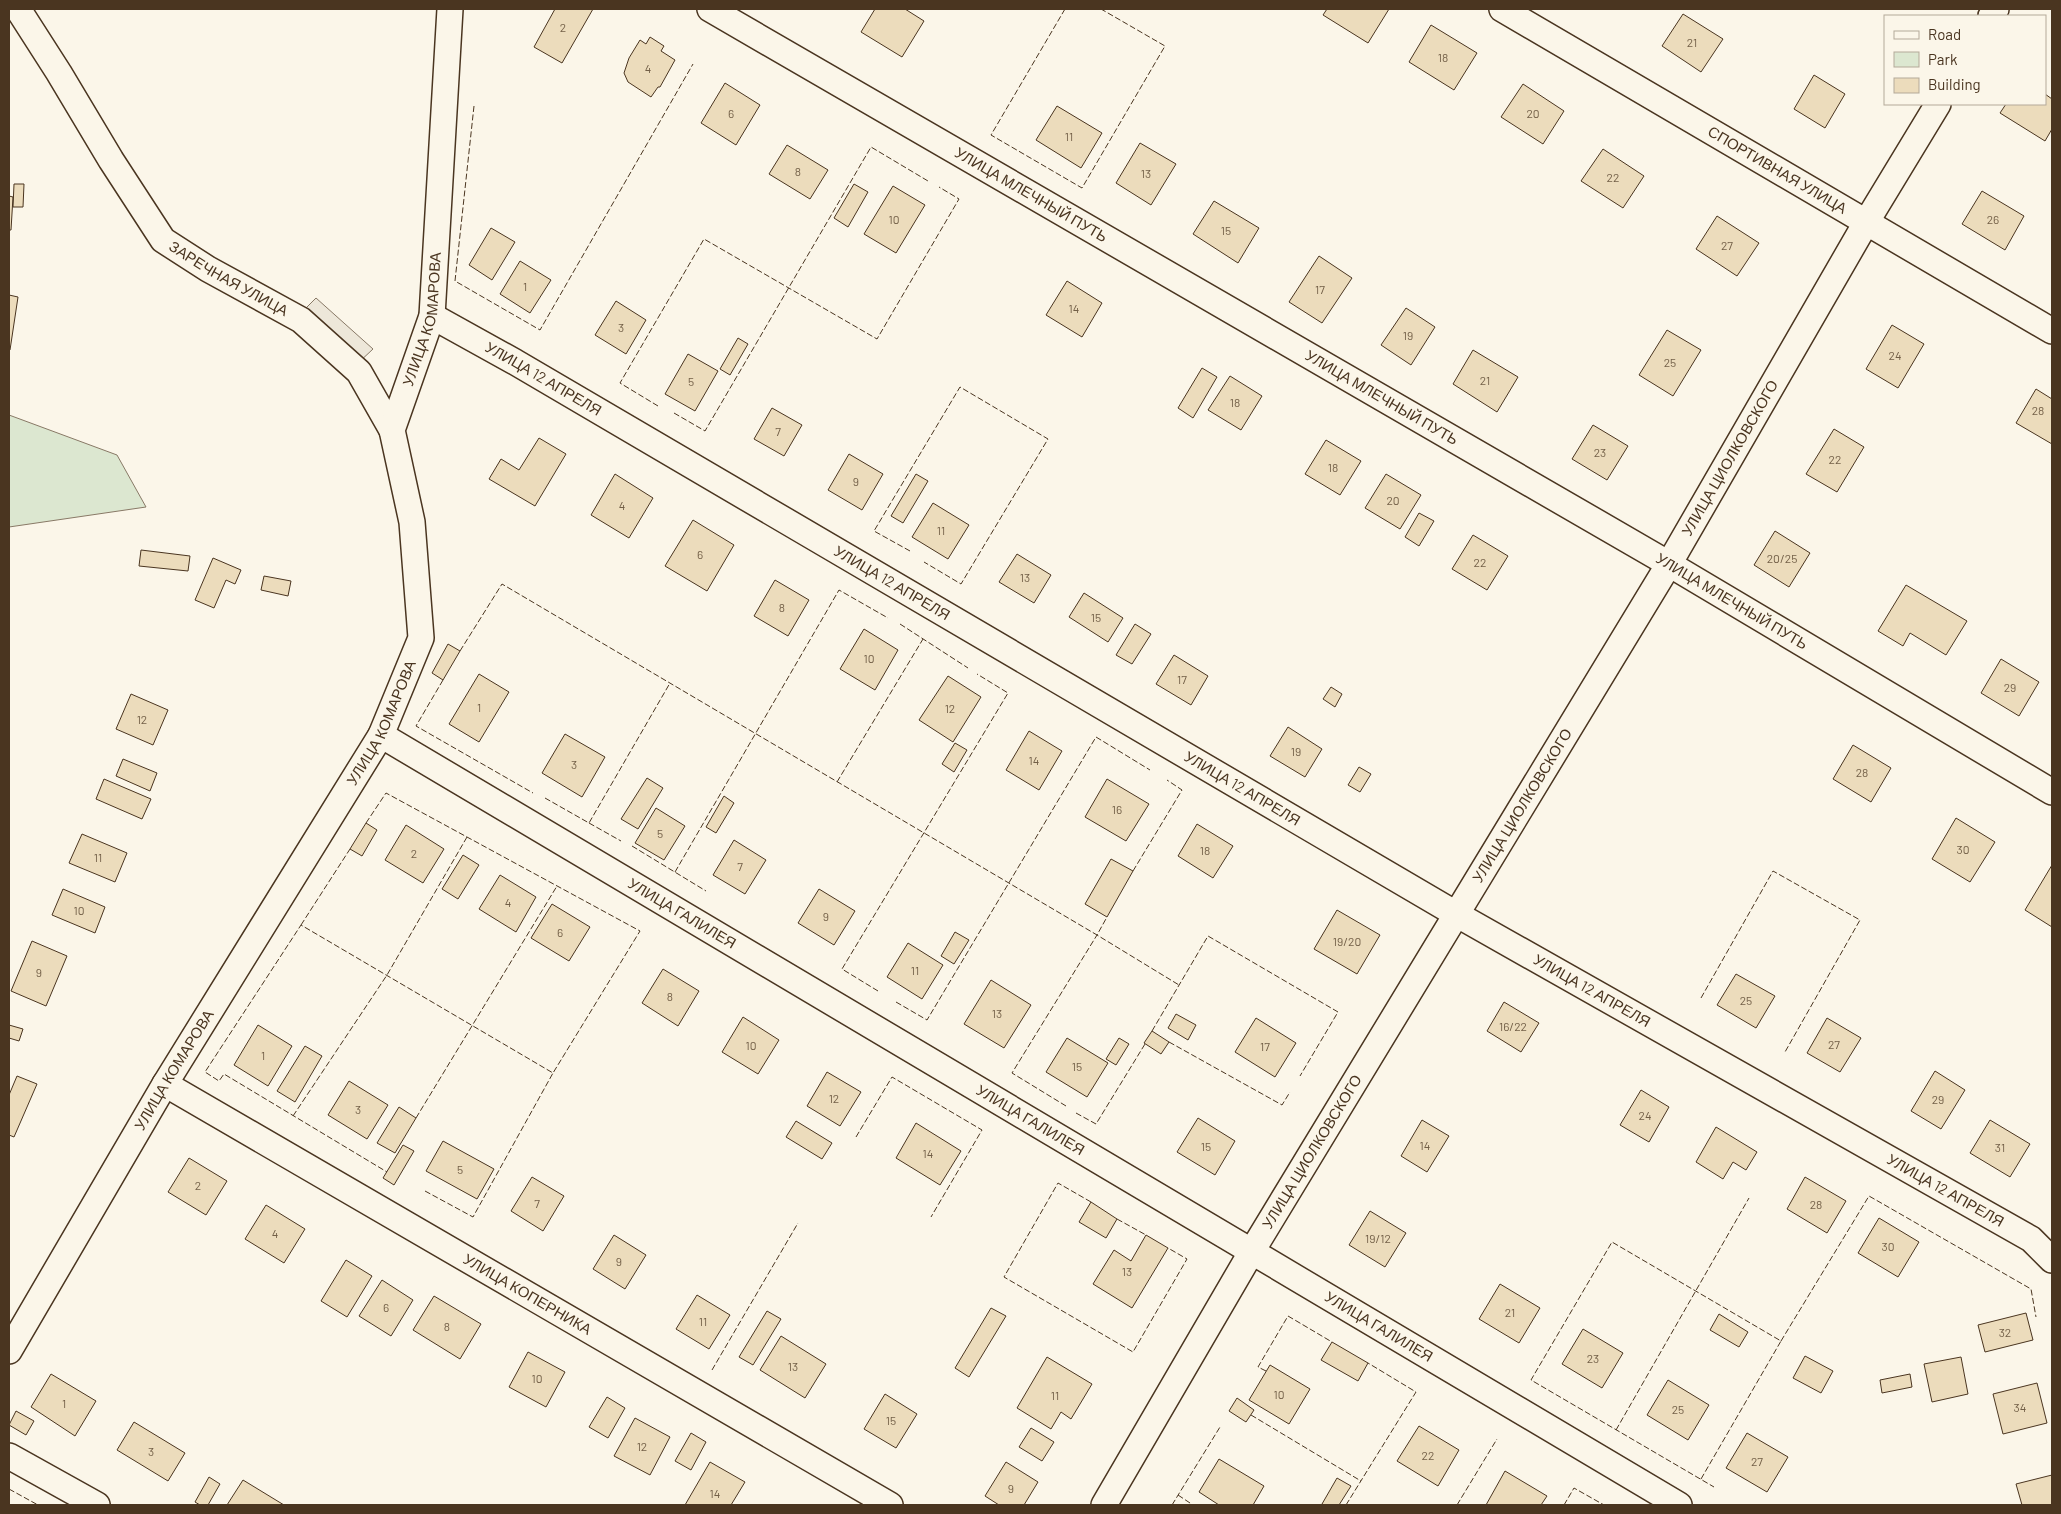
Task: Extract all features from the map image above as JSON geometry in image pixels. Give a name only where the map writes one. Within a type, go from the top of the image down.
[{"type":"street","name":"ЗАРЕЧНАЯ УЛИЦА","points":[[18,9],[111,160],[163,240],[208,268],[301,320],[359,372],[392,430]]},
{"type":"street","name":"УЛИЦА КОМАРОВА","points":[[9,1351],[165,1084],[381,735],[421,638],[412,522],[392,430],[432,316],[450,9]]},
{"type":"street","name":"УЛИЦА МЛЕЧНЫЙ ПУТЬ","points":[[710,9],[1669,564],[2052,792]]},
{"type":"street","name":"СПОРТИВНАЯ УЛИЦА","points":[[1502,9],[2052,330]]},
{"type":"street","name":"УЛИЦА ЦИОЛКОВСКОГО","points":[[1104,1505],[1252,1251],[1669,564],[1867,222],[1937,105]]},
{"type":"street","name":"УЛИЦА 12 АПРЕЛЯ","points":[[432,316],[516,362],[1456,914],[2031,1239],[2052,1260]]},
{"type":"street","name":"УЛИЦА ГАЛИЛЕЯ","points":[[381,735],[1679,1505]]},
{"type":"street","name":"УЛИЦА КОПЕРНИКА","points":[[165,1084],[890,1505]]},
{"type":"street","points":[[9,1456],[96,1505]]},
{"type":"green space","points":[[9,415],[117,455],[146,507],[9,527]]},
{"type":"shaded area","points":[[316,298],[373,349],[357,364],[301,313]]},
{"type":"building","points":[[555,9],[593,9],[562,63],[534,47]]},
{"type":"building","points":[[875,9],[905,9],[924,21],[902,57],[861,32]]},
{"type":"building","points":[[1327,9],[1389,9],[1368,43],[1323,15]]},
{"type":"building","points":[[1683,14],[1723,39],[1701,72],[1662,46]]},
{"type":"building","points":[[1431,25],[1477,53],[1454,90],[1409,62]]},
{"type":"building","points":[[650,37],[664,46],[661,51],[675,60],[660,87],[651,97],[628,82],[624,73],[629,58],[640,40],[646,44]]},
{"type":"building","points":[[1814,75],[1845,94],[1825,128],[1794,109]]},
{"type":"building","points":[[725,83],[760,105],[736,145],[701,123]]},
{"type":"building","points":[[1523,84],[1564,111],[1543,144],[1501,117]]},
{"type":"building","points":[[2046,95],[2052,99],[2052,129],[2045,141],[2000,113],[2005,105],[2046,105]]},
{"type":"building","points":[[1057,106],[1102,133],[1081,168],[1036,140]]},
{"type":"building","points":[[1140,143],[1176,164],[1151,205],[1116,183]]},
{"type":"building","points":[[787,145],[828,170],[810,199],[769,174]]},
{"type":"building","points":[[1603,149],[1644,176],[1623,208],[1581,181]]},
{"type":"building","points":[[14,184],[24,184],[23,207],[13,207]]},
{"type":"building","points":[[854,184],[868,192],[848,227],[834,218]]},
{"type":"building","points":[[893,186],[925,205],[896,253],[864,234]]},
{"type":"building","points":[[1982,191],[2024,216],[2005,250],[1962,224]]},
{"type":"building","points":[[9,196],[13,197],[11,230],[9,230]]},
{"type":"building","points":[[1214,201],[1259,228],[1238,263],[1193,234]]},
{"type":"building","points":[[1717,216],[1759,243],[1737,276],[1696,249]]},
{"type":"building","points":[[491,228],[515,242],[492,280],[469,265]]},
{"type":"building","points":[[1319,256],[1352,278],[1322,323],[1289,302]]},
{"type":"building","points":[[520,261],[551,280],[530,313],[500,294]]},
{"type":"building","points":[[1067,281],[1102,303],[1082,337],[1046,315]]},
{"type":"building","points":[[9,295],[18,297],[10,350],[9,350]]},
{"type":"building","points":[[616,301],[646,320],[626,354],[595,335]]},
{"type":"building","points":[[1406,308],[1435,327],[1411,365],[1381,345]]},
{"type":"building","points":[[1892,325],[1924,344],[1898,388],[1866,369]]},
{"type":"building","points":[[1667,330],[1701,350],[1673,396],[1639,375]]},
{"type":"building","points":[[738,338],[748,344],[730,375],[720,369]]},
{"type":"building","points":[[1473,350],[1518,377],[1497,412],[1453,384]]},
{"type":"building","points":[[688,354],[718,371],[695,411],[665,394]]},
{"type":"building","points":[[1202,368],[1217,377],[1193,418],[1178,408]]},
{"type":"building","points":[[1230,376],[1262,396],[1241,430],[1208,410]]},
{"type":"building","points":[[2036,389],[2052,399],[2052,444],[2016,423]]},
{"type":"building","points":[[772,408],[802,425],[784,456],[754,439]]},
{"type":"building","points":[[1593,425],[1628,446],[1607,480],[1572,459]]},
{"type":"building","points":[[1834,429],[1864,447],[1837,492],[1806,474]]},
{"type":"building","points":[[539,438],[566,454],[535,506],[489,479],[501,459],[519,470]]},
{"type":"building","points":[[1326,440],[1361,461],[1340,495],[1305,474]]},
{"type":"building","points":[[849,454],[883,474],[862,510],[828,490]]},
{"type":"building","points":[[615,474],[653,498],[629,538],[591,515]]},
{"type":"building","points":[[916,474],[928,481],[903,523],[891,516]]},
{"type":"building","points":[[1386,474],[1421,495],[1400,529],[1365,508]]},
{"type":"building","points":[[933,503],[969,525],[948,559],[912,537]]},
{"type":"building","points":[[1419,513],[1434,521],[1419,546],[1405,537]]},
{"type":"building","points":[[693,520],[734,545],[707,591],[665,566]]},
{"type":"building","points":[[1775,531],[1810,553],[1789,587],[1754,565]]},
{"type":"building","points":[[1473,535],[1508,556],[1487,590],[1452,569]]},
{"type":"building","points":[[141,550],[190,556],[188,571],[139,566]]},
{"type":"building","points":[[1017,554],[1051,575],[1034,603],[999,582]]},
{"type":"building","points":[[213,558],[241,570],[235,584],[226,580],[214,608],[195,600]]},
{"type":"building","points":[[264,576],[291,581],[288,596],[261,590]]},
{"type":"building","points":[[775,580],[809,600],[788,636],[754,616]]},
{"type":"building","points":[[1906,585],[1967,621],[1946,655],[1910,633],[1903,646],[1878,631]]},
{"type":"building","points":[[1084,593],[1123,618],[1108,642],[1069,617]]},
{"type":"building","points":[[1135,624],[1151,634],[1132,664],[1116,655]]},
{"type":"building","points":[[864,629],[898,650],[875,690],[840,669]]},
{"type":"building","points":[[448,644],[460,651],[443,680],[432,673]]},
{"type":"building","points":[[1174,655],[1208,676],[1191,705],[1156,684]]},
{"type":"building","points":[[2001,659],[2039,682],[2019,716],[1981,693]]},
{"type":"building","points":[[479,674],[509,692],[479,742],[449,724]]},
{"type":"building","points":[[948,676],[981,697],[953,742],[919,720]]},
{"type":"building","points":[[1331,687],[1342,694],[1335,707],[1323,699]]},
{"type":"building","points":[[131,694],[168,710],[153,745],[116,729]]},
{"type":"building","points":[[1288,727],[1322,749],[1305,777],[1270,756]]},
{"type":"building","points":[[1029,731],[1062,751],[1039,790],[1006,770]]},
{"type":"building","points":[[565,734],[605,757],[582,797],[542,773]]},
{"type":"building","points":[[955,743],[967,750],[954,772],[942,764]]},
{"type":"building","points":[[1853,745],[1891,768],[1871,802],[1833,779]]},
{"type":"building","points":[[123,759],[157,773],[150,791],[116,776]]},
{"type":"building","points":[[1359,767],[1371,774],[1360,792],[1348,785]]},
{"type":"building","points":[[647,778],[663,788],[638,829],[621,819]]},
{"type":"building","points":[[104,779],[151,799],[142,819],[96,799]]},
{"type":"building","points":[[1107,779],[1149,804],[1126,841],[1085,817]]},
{"type":"building","points":[[724,796],[734,803],[716,833],[706,827]]},
{"type":"building","points":[[656,808],[685,826],[664,860],[635,843]]},
{"type":"building","points":[[1956,818],[1995,842],[1970,882],[1932,859]]},
{"type":"building","points":[[366,823],[377,830],[362,856],[350,849]]},
{"type":"building","points":[[1197,824],[1233,846],[1213,878],[1178,856]]},
{"type":"building","points":[[406,825],[444,849],[423,883],[385,860]]},
{"type":"building","points":[[82,834],[127,853],[115,882],[69,863]]},
{"type":"building","points":[[734,840],[766,860],[745,894],[713,875]]},
{"type":"building","points":[[463,855],[479,865],[458,899],[442,889]]},
{"type":"building","points":[[1111,859],[1133,871],[1107,917],[1085,904]]},
{"type":"building","points":[[2052,865],[2052,927],[2025,910]]},
{"type":"building","points":[[500,875],[536,897],[516,932],[479,909]]},
{"type":"building","points":[[63,889],[105,907],[95,933],[52,915]]},
{"type":"building","points":[[819,889],[855,911],[834,945],[798,923]]},
{"type":"building","points":[[552,904],[590,927],[569,961],[531,938]]},
{"type":"building","points":[[1337,910],[1380,935],[1357,974],[1314,949]]},
{"type":"building","points":[[955,932],[969,940],[954,964],[941,956]]},
{"type":"building","points":[[32,941],[67,956],[46,1006],[11,991]]},
{"type":"building","points":[[908,943],[943,965],[922,999],[887,977]]},
{"type":"building","points":[[663,969],[699,991],[678,1026],[642,1003]]},
{"type":"building","points":[[1736,974],[1775,996],[1756,1028],[1717,1005]]},
{"type":"building","points":[[991,980],[1031,1005],[1004,1048],[964,1024]]},
{"type":"building","points":[[1504,1002],[1539,1023],[1521,1052],[1487,1031]]},
{"type":"building","points":[[1176,1014],[1196,1025],[1188,1040],[1168,1028]]},
{"type":"building","points":[[743,1017],[779,1040],[758,1074],[722,1052]]},
{"type":"building","points":[[1256,1018],[1296,1043],[1275,1077],[1235,1052]]},
{"type":"building","points":[[1827,1018],[1861,1038],[1840,1072],[1807,1053]]},
{"type":"building","points":[[9,1025],[23,1029],[19,1041],[9,1038]]},
{"type":"building","points":[[258,1025],[292,1046],[268,1086],[234,1065]]},
{"type":"building","points":[[1152,1031],[1169,1042],[1161,1054],[1144,1043]]},
{"type":"building","points":[[1067,1038],[1108,1063],[1087,1097],[1046,1072]]},
{"type":"building","points":[[1119,1038],[1129,1044],[1116,1065],[1106,1059]]},
{"type":"building","points":[[305,1046],[322,1056],[295,1102],[277,1091]]},
{"type":"building","points":[[1935,1071],[1965,1090],[1941,1129],[1911,1111]]},
{"type":"building","points":[[827,1072],[861,1092],[840,1126],[807,1106]]},
{"type":"building","points":[[17,1076],[37,1084],[14,1137],[9,1135],[9,1095]]},
{"type":"building","points":[[349,1081],[388,1105],[367,1139],[328,1115]]},
{"type":"building","points":[[1641,1090],[1669,1107],[1649,1142],[1620,1125]]},
{"type":"building","points":[[399,1107],[416,1118],[395,1153],[377,1143]]},
{"type":"building","points":[[1198,1118],[1235,1141],[1215,1175],[1177,1152]]},
{"type":"building","points":[[1422,1120],[1449,1136],[1427,1172],[1401,1156]]},
{"type":"building","points":[[1990,1120],[2030,1144],[2010,1177],[1970,1153]]},
{"type":"building","points":[[796,1121],[832,1143],[822,1159],[786,1137]]},
{"type":"building","points":[[916,1123],[961,1151],[940,1185],[896,1158]]},
{"type":"building","points":[[1716,1127],[1757,1152],[1746,1170],[1733,1162],[1723,1179],[1696,1162]]},
{"type":"building","points":[[443,1141],[494,1169],[477,1199],[426,1171]]},
{"type":"building","points":[[403,1145],[414,1151],[394,1185],[383,1178]]},
{"type":"building","points":[[189,1158],[227,1181],[206,1215],[168,1192]]},
{"type":"building","points":[[532,1177],[564,1196],[543,1231],[511,1211]]},
{"type":"building","points":[[1805,1177],[1846,1201],[1827,1233],[1787,1209]]},
{"type":"building","points":[[1091,1202],[1117,1219],[1106,1238],[1079,1222]]},
{"type":"building","points":[[266,1205],[305,1229],[284,1263],[245,1239]]},
{"type":"building","points":[[1370,1211],[1406,1233],[1385,1267],[1349,1245]]},
{"type":"building","points":[[1879,1218],[1919,1242],[1898,1277],[1858,1253]]},
{"type":"building","points":[[614,1235],[646,1255],[625,1289],[593,1269]]},
{"type":"building","points":[[1146,1235],[1168,1248],[1132,1308],[1093,1284],[1114,1250],[1131,1261]]},
{"type":"building","points":[[346,1260],[372,1276],[347,1317],[321,1301]]},
{"type":"building","points":[[382,1280],[413,1300],[391,1336],[359,1316]]},
{"type":"building","points":[[1500,1284],[1540,1308],[1519,1343],[1479,1319]]},
{"type":"building","points":[[697,1295],[730,1315],[709,1349],[676,1329]]},
{"type":"building","points":[[434,1296],[481,1324],[460,1359],[413,1330]]},
{"type":"building","points":[[991,1308],[1006,1316],[969,1377],[955,1368]]},
{"type":"building","points":[[767,1311],[781,1319],[753,1365],[739,1357]]},
{"type":"building","points":[[2026,1313],[2033,1340],[1985,1352],[1978,1325]]},
{"type":"building","points":[[1719,1314],[1748,1332],[1739,1347],[1710,1330]]},
{"type":"building","points":[[1583,1329],[1623,1353],[1602,1388],[1562,1364]]},
{"type":"building","points":[[781,1336],[826,1364],[805,1398],[760,1370]]},
{"type":"building","points":[[1332,1342],[1368,1363],[1358,1381],[1321,1360]]},
{"type":"building","points":[[528,1352],[565,1372],[546,1407],[509,1387]]},
{"type":"building","points":[[1805,1356],[1833,1371],[1821,1393],[1793,1378]]},
{"type":"building","points":[[1047,1357],[1092,1384],[1071,1419],[1061,1412],[1051,1429],[1017,1408]]},
{"type":"building","points":[[1961,1357],[1968,1394],[1932,1402],[1924,1364]]},
{"type":"building","points":[[1270,1365],[1310,1389],[1289,1424],[1249,1400]]},
{"type":"building","points":[[51,1374],[96,1401],[75,1436],[31,1407]]},
{"type":"building","points":[[1910,1374],[1912,1387],[1882,1393],[1880,1380]]},
{"type":"building","points":[[1668,1380],[1709,1405],[1688,1440],[1647,1415]]},
{"type":"building","points":[[2037,1383],[2047,1423],[2003,1434],[1993,1394]]},
{"type":"building","points":[[885,1394],[917,1414],[896,1448],[864,1429]]},
{"type":"building","points":[[607,1397],[625,1408],[608,1438],[589,1427]]},
{"type":"building","points":[[1237,1398],[1254,1410],[1246,1422],[1229,1411]]},
{"type":"building","points":[[16,1411],[34,1421],[26,1435],[9,1425]]},
{"type":"building","points":[[635,1418],[670,1437],[650,1475],[614,1456]]},
{"type":"building","points":[[134,1422],[185,1453],[168,1481],[117,1450]]},
{"type":"building","points":[[1419,1426],[1459,1450],[1438,1486],[1397,1461]]},
{"type":"building","points":[[1031,1428],[1054,1442],[1042,1461],[1019,1447]]},
{"type":"building","points":[[691,1433],[706,1442],[691,1470],[675,1461]]},
{"type":"building","points":[[1747,1433],[1788,1457],[1767,1492],[1726,1468]]},
{"type":"building","points":[[1219,1459],[1264,1486],[1253,1505],[1219,1505],[1199,1492]]},
{"type":"building","points":[[710,1462],[745,1482],[731,1505],[685,1505]]},
{"type":"building","points":[[1006,1462],[1038,1482],[1024,1505],[999,1505],[985,1496]]},
{"type":"building","points":[[1505,1471],[1547,1496],[1541,1505],[1486,1505]]},
{"type":"building","points":[[2052,1475],[2052,1505],[2022,1505],[2016,1484]]},
{"type":"building","points":[[209,1477],[220,1484],[208,1505],[200,1505],[195,1502]]},
{"type":"building","points":[[1337,1478],[1351,1486],[1339,1505],[1322,1504]]},
{"type":"building","points":[[243,1480],[284,1505],[227,1505]]},
{"type":"fence","points":[[1065,9],[991,135],[1082,188],[1165,46],[1101,9]]},
{"type":"fence","points":[[474,106],[455,281],[540,330],[693,64]]},
{"type":"fence","points":[[674,413],[705,431],[871,147],[928,181]]},
{"type":"fence","points":[[658,406],[620,383],[704,239],[877,339],[959,199],[939,187]]},
{"type":"fence","points":[[910,551],[874,531],[960,387],[1048,439],[961,584],[924,562]]},
{"type":"fence","points":[[460,651],[502,584],[1097,935],[1107,917]]},
{"type":"fence","points":[[675,872],[839,590],[888,618]]},
{"type":"fence","points":[[900,624],[968,668]]},
{"type":"fence","points":[[837,782],[923,639]]},
{"type":"fence","points":[[878,991],[842,969],[1008,693],[977,674]]},
{"type":"fence","points":[[443,680],[416,726],[533,793]]},
{"type":"fence","points":[[545,798],[589,823],[670,683]]},
{"type":"fence","points":[[896,1002],[927,1020],[1096,737],[1150,770]]},
{"type":"fence","points":[[1133,871],[1182,790],[1167,780]]},
{"type":"fence","points":[[366,823],[386,793],[640,931],[553,1073],[301,925],[205,1072],[219,1081],[224,1074],[387,1172]]},
{"type":"fence","points":[[589,823],[621,841]]},
{"type":"fence","points":[[293,1116],[387,975],[467,837]]},
{"type":"fence","points":[[632,846],[706,891]]},
{"type":"fence","points":[[301,925],[350,849]]},
{"type":"fence","points":[[1701,998],[1773,871],[1860,920],[1785,1052]]},
{"type":"fence","points":[[416,1118],[557,886]]},
{"type":"fence","points":[[1066,1106],[1012,1073],[1097,935],[1179,985]]},
{"type":"fence","points":[[1152,1031],[1208,936],[1338,1012],[1300,1076]]},
{"type":"fence","points":[[1169,1042],[1282,1105],[1290,1092]]},
{"type":"fence","points":[[1076,1113],[1096,1124],[1145,1044]]},
{"type":"fence","points":[[425,1191],[473,1217],[553,1073]]},
{"type":"fence","points":[[856,1137],[892,1077],[982,1130],[931,1217]]},
{"type":"fence","points":[[1091,1202],[1058,1183],[1004,1277],[1133,1352],[1187,1259],[1168,1248]]},
{"type":"fence","points":[[1781,1341],[1869,1196],[2031,1289],[2036,1317]]},
{"type":"fence","points":[[1616,1430],[1749,1198]]},
{"type":"fence","points":[[1117,1219],[1146,1235]]},
{"type":"fence","points":[[712,1370],[798,1223]]},
{"type":"fence","points":[[1701,1479],[1781,1341],[1612,1242],[1531,1380],[1714,1487]]},
{"type":"fence","points":[[1266,1371],[1258,1367],[1288,1316],[1332,1342]]},
{"type":"fence","points":[[1346,1505],[1416,1392],[1368,1363]]},
{"type":"fence","points":[[1251,1415],[1361,1481]]},
{"type":"fence","points":[[1172,1505],[1220,1427]]},
{"type":"fence","points":[[1457,1505],[1497,1439]]},
{"type":"fence","points":[[1564,1505],[1574,1488],[1604,1505]]},
{"type":"fence","points":[[9,1489],[38,1505]]},
{"type":"fence","points":[[1178,1495],[1193,1505]]}]
